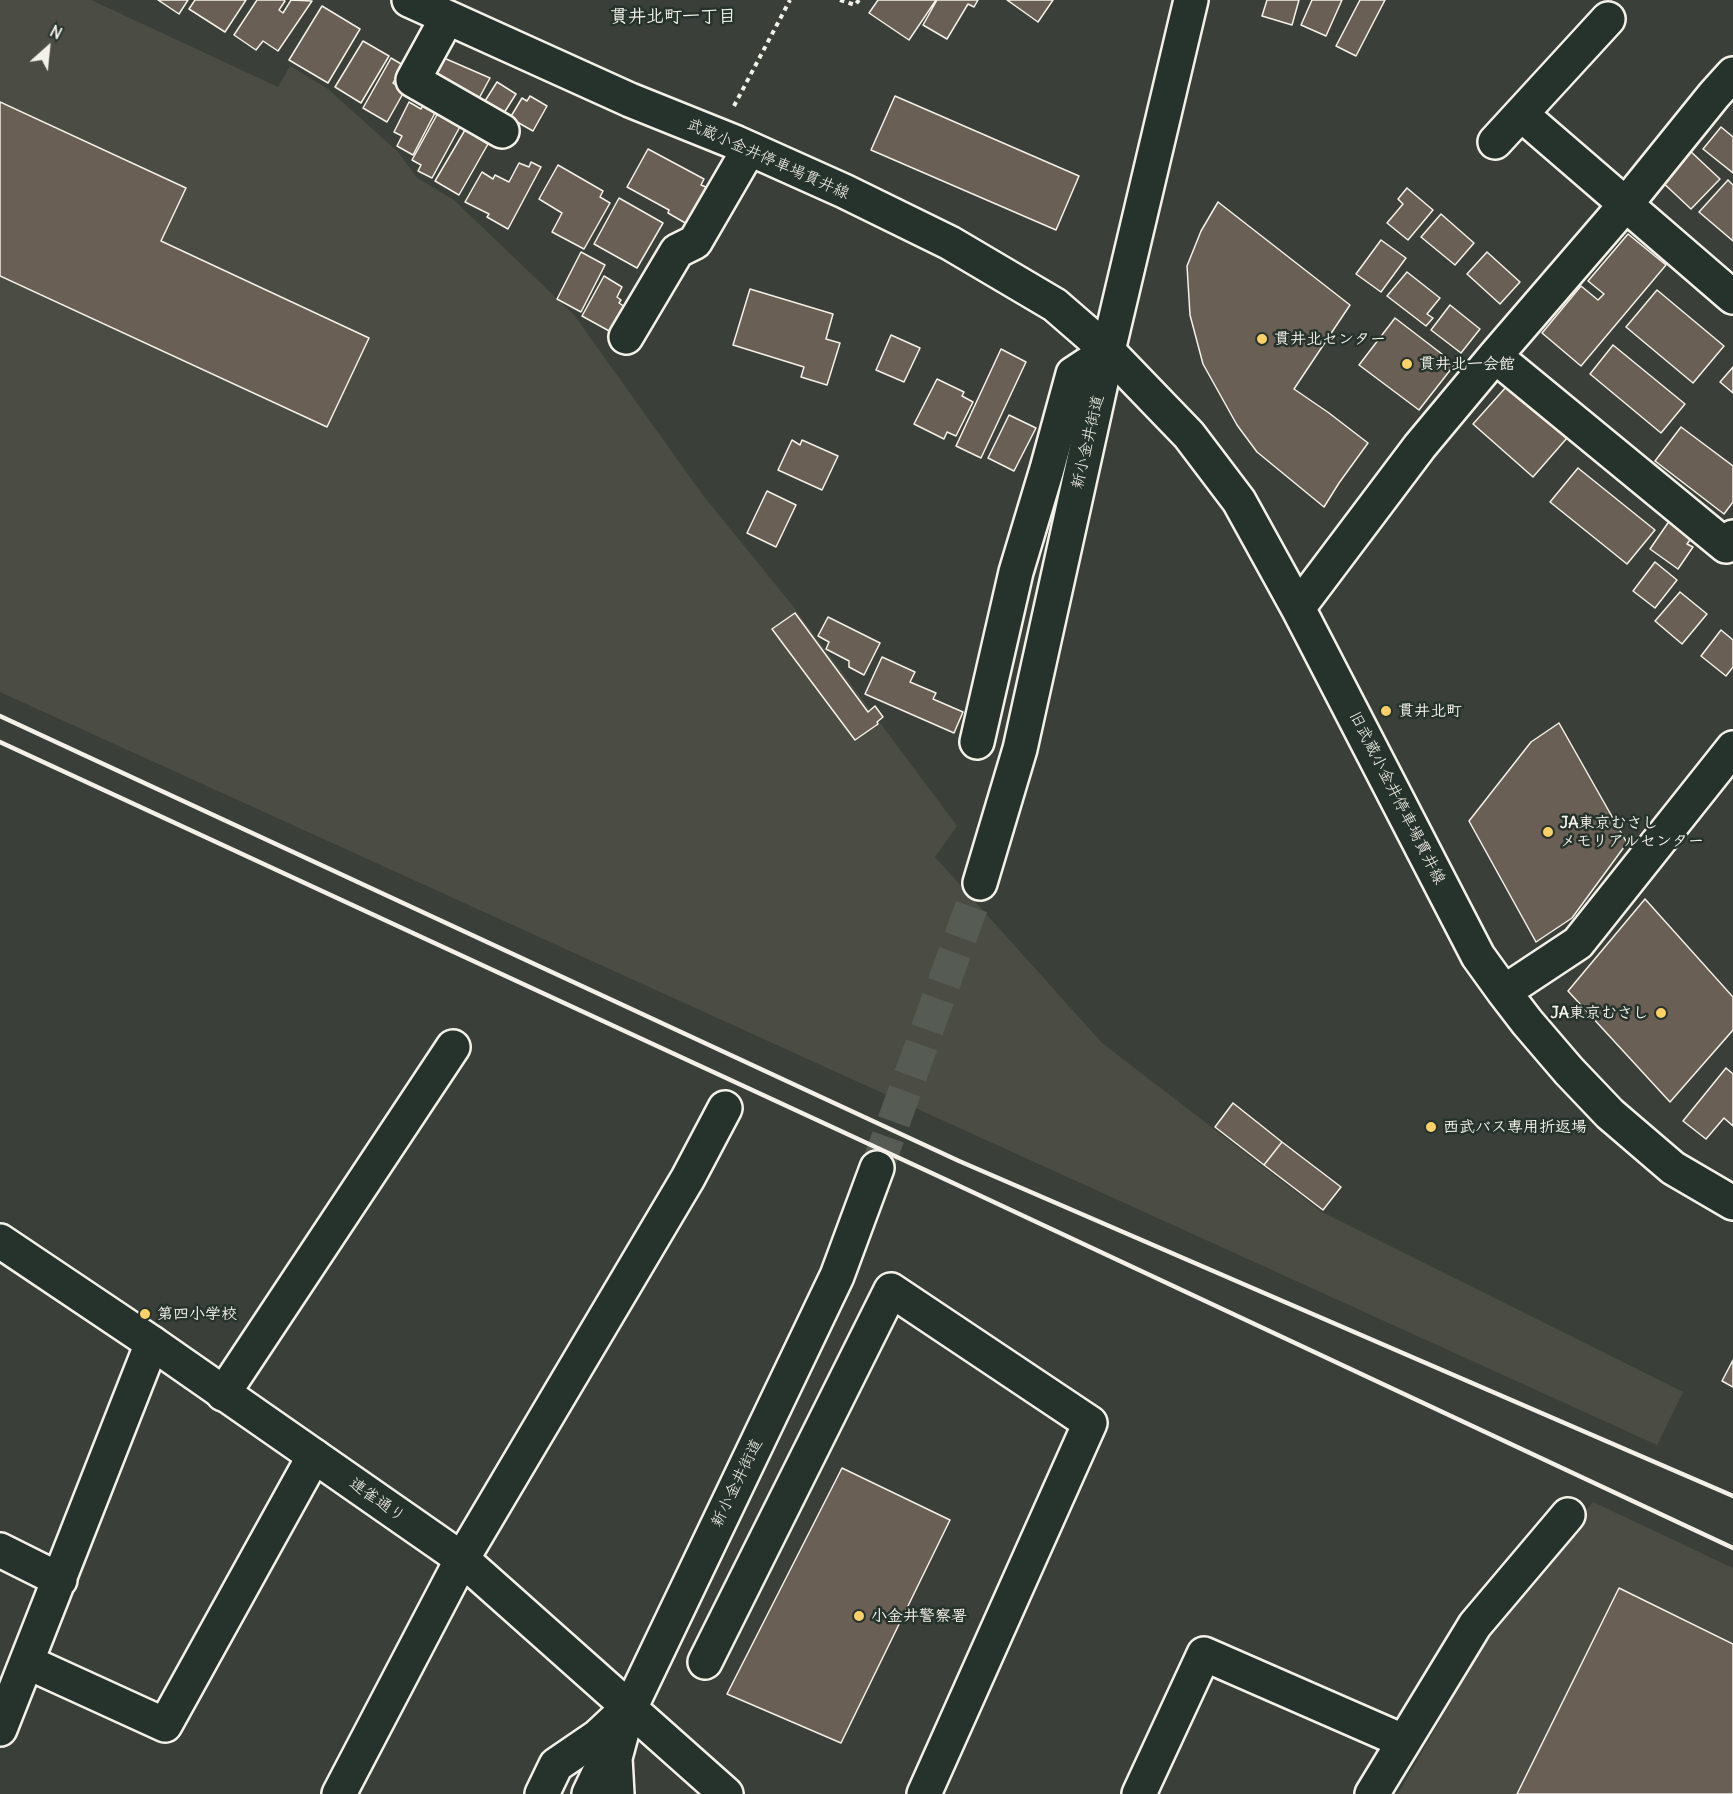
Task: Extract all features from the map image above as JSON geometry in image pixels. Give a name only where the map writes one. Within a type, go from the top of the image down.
[{"type":"street","name":"武蔵小金井停車場貫井線","points":[[409,0],[630,100],[844,191],[958,248],[1055,305],[1108,351]]},
{"type":"street","name":"新小金井街道","points":[[980,883],[1020,749],[1108,351],[1191,0]]},
{"type":"street","points":[[447,18],[413,80],[502,131]]},
{"type":"street","points":[[1495,142],[1608,19]]},
{"type":"street","points":[[1298,608],[1420,446],[1626,204],[1733,74]]},
{"type":"street","points":[[1521,114],[1733,297]]},
{"type":"street","points":[[626,338],[677,251],[695,242],[749,149]]},
{"type":"street","points":[[977,742],[1016,572],[1073,374],[1108,351]]},
{"type":"street","name":"旧武蔵小金井停車場貫井線","points":[[1108,351],[1190,435],[1239,501],[1298,608],[1478,956],[1504,992],[1569,1071],[1610,1114],[1673,1168],[1733,1203]]},
{"type":"street","points":[[1495,356],[1726,546],[1733,537]]},
{"type":"street","points":[[1504,992],[1578,943],[1733,748]]},
{"type":"street","points":[[223,1394],[453,1047]]},
{"type":"street","points":[[339,1794],[462,1559],[688,1179],[725,1108]]},
{"type":"street","name":"新小金井街道","points":[[589,1794],[837,1276],[877,1168]]},
{"type":"street","name":"連雀通り","points":[[0,1241],[462,1559],[726,1794]]},
{"type":"street","points":[[705,1662],[891,1290],[1090,1423],[924,1794]]},
{"type":"street","points":[[0,1729],[152,1344]]},
{"type":"street","points":[[27,1662],[165,1725],[314,1456]]},
{"type":"street","points":[[1372,1794],[1475,1624],[1568,1515]]},
{"type":"street","points":[[0,1550],[60,1580]]},
{"type":"street","points":[[1142,1793],[1204,1654],[1403,1741]]},
{"type":"street","points":[[542,1794],[556,1765],[597,1737],[629,1707]]},
{"type":"street","points":[[617,1794],[615,1758],[629,1707]]},
{"type":"path","points":[[719,136],[790,0]]},
{"type":"path","points":[[840,0],[855,5],[859,0]]},
{"type":"shaded area","points":[[0,0],[91,0],[278,87],[290,66],[328,89],[399,153],[417,178],[454,200],[574,315],[702,494],[792,605],[957,826],[935,857],[1102,1043],[1322,1212],[1683,1392],[1657,1445],[0,692]]},
{"type":"shaded area","points":[[1593,1502],[1733,1568],[1733,1794],[1398,1794],[1480,1651]]},
{"type":"building","points":[[158,0],[188,0],[179,14]]},
{"type":"building","points":[[195,0],[246,0],[225,32],[189,9]]},
{"type":"building","points":[[257,0],[284,0],[279,10],[283,13],[291,0],[312,1],[278,51],[263,41],[256,50],[234,35]]},
{"type":"building","points":[[878,0],[936,0],[909,40],[869,13]]},
{"type":"building","points":[[937,0],[978,0],[974,7],[968,4],[947,39],[923,25]]},
{"type":"building","points":[[1007,0],[1053,0],[1038,22]]},
{"type":"building","points":[[1267,0],[1299,0],[1292,25],[1262,16]]},
{"type":"building","points":[[1312,0],[1342,0],[1326,36],[1301,25]]},
{"type":"building","points":[[1360,0],[1385,0],[1356,56],[1336,46]]},
{"type":"building","points":[[322,6],[360,29],[328,83],[289,60]]},
{"type":"building","points":[[363,41],[389,56],[361,103],[335,87]]},
{"type":"building","points":[[391,58],[403,65],[393,83],[405,90],[387,122],[363,108]]},
{"type":"building","points":[[444,58],[490,78],[477,102],[435,75]]},
{"type":"building","points":[[497,82],[516,94],[504,113],[485,101]]},
{"type":"building","points":[[530,96],[547,106],[533,131],[510,118],[522,98],[527,101]]},
{"type":"building","points":[[895,96],[1079,176],[1056,230],[871,150]]},
{"type":"building","points":[[0,102],[186,188],[161,241],[369,338],[327,427],[0,276]]},
{"type":"building","points":[[409,102],[421,109],[425,102],[437,109],[413,155],[397,146],[402,136],[394,132]]},
{"type":"building","points":[[439,111],[462,123],[432,178],[418,171],[421,165],[412,160]]},
{"type":"building","points":[[1721,127],[1733,137],[1733,173],[1703,149]]},
{"type":"building","points":[[465,130],[488,144],[459,195],[435,181]]},
{"type":"building","points":[[648,149],[704,179],[701,185],[706,187],[687,224],[668,213],[669,210],[627,187]]},
{"type":"building","points":[[1688,149],[1720,179],[1691,209],[1659,179]]},
{"type":"building","points":[[531,162],[541,167],[508,229],[487,217],[489,214],[465,202],[482,172],[493,179],[495,175],[509,182],[519,163],[529,167]]},
{"type":"building","points":[[558,165],[603,191],[600,197],[610,203],[584,249],[552,232],[562,213],[539,199]]},
{"type":"building","points":[[1728,180],[1733,185],[1733,241],[1699,212]]},
{"type":"building","points":[[1407,188],[1433,210],[1408,240],[1387,223],[1403,204],[1398,199]]},
{"type":"building","points":[[619,198],[663,223],[637,268],[594,244]]},
{"type":"building","name":"貫井北センター","points":[[1218,202],[1350,305],[1294,389],[1368,443],[1324,507],[1257,452],[1237,425],[1203,364],[1190,315],[1187,266],[1201,231]]},
{"type":"building","points":[[1441,214],[1474,243],[1455,265],[1421,237]]},
{"type":"building","points":[[1628,234],[1666,265],[1581,366],[1542,333],[1581,286],[1598,300],[1604,294],[1588,281]]},
{"type":"building","points":[[1381,240],[1406,258],[1381,292],[1356,274]]},
{"type":"building","points":[[581,252],[605,265],[581,312],[557,299]]},
{"type":"building","points":[[1487,252],[1520,282],[1500,304],[1467,274]]},
{"type":"building","points":[[1407,272],[1440,298],[1427,314],[1433,318],[1426,326],[1387,296]]},
{"type":"building","points":[[604,276],[622,287],[617,297],[621,300],[619,303],[625,307],[611,332],[582,316]]},
{"type":"building","points":[[750,289],[833,314],[826,339],[840,343],[827,385],[801,377],[804,367],[733,345]]},
{"type":"building","points":[[1657,290],[1724,346],[1693,383],[1626,327]]},
{"type":"building","points":[[1450,305],[1480,329],[1461,353],[1431,330]]},
{"type":"building","name":"貫井北一会館","points":[[1395,318],[1455,364],[1419,410],[1359,365]]},
{"type":"building","points":[[891,335],[920,348],[904,382],[876,370]]},
{"type":"building","points":[[1613,345],[1685,404],[1661,433],[1590,374]]},
{"type":"building","points":[[1001,349],[1026,362],[981,458],[956,446]]},
{"type":"building","points":[[1733,367],[1733,393],[1720,382]]},
{"type":"building","points":[[937,379],[964,392],[962,396],[973,402],[956,436],[947,432],[944,439],[914,424]]},
{"type":"building","points":[[1507,386],[1567,438],[1533,477],[1473,424]]},
{"type":"building","points":[[1009,415],[1036,428],[1014,471],[988,458]]},
{"type":"building","points":[[1681,427],[1733,466],[1733,502],[1724,514],[1655,461]]},
{"type":"building","points":[[792,440],[800,445],[802,440],[838,456],[822,490],[778,470]]},
{"type":"building","points":[[1578,468],[1655,530],[1627,564],[1550,502]]},
{"type":"building","points":[[767,491],[796,505],[776,547],[747,533]]},
{"type":"building","points":[[1672,517],[1695,533],[1687,544],[1693,547],[1678,569],[1650,549]]},
{"type":"building","points":[[1655,562],[1677,580],[1655,608],[1633,591]]},
{"type":"building","points":[[1680,592],[1707,614],[1682,644],[1655,621]]},
{"type":"building","points":[[795,613],[868,712],[875,706],[883,717],[877,722],[878,724],[855,740],[772,629]]},
{"type":"building","points":[[828,617],[880,643],[864,675],[849,667],[849,661],[826,649],[829,642],[818,636]]},
{"type":"building","points":[[1721,630],[1733,640],[1733,667],[1726,676],[1701,656]]},
{"type":"building","points":[[882,657],[915,672],[910,682],[936,693],[933,699],[963,712],[954,733],[865,694]]},
{"type":"building","name":"JA東京むさし メモリアルセンター","points":[[1559,723],[1627,843],[1572,918],[1536,942],[1469,821],[1531,742]]},
{"type":"building","name":"JA東京むさし","points":[[1645,899],[1733,997],[1733,1030],[1670,1102],[1568,991]]},
{"type":"building","points":[[1726,1068],[1733,1074],[1733,1126],[1724,1118],[1706,1139],[1683,1121]]},
{"type":"building","points":[[1233,1103],[1282,1142],[1264,1165],[1215,1127]]},
{"type":"building","points":[[1282,1142],[1341,1187],[1323,1210],[1264,1165]]},
{"type":"building","points":[[1733,1360],[1733,1387],[1722,1381]]},
{"type":"building","points":[[842,1468],[950,1520],[841,1743],[727,1694]]},
{"type":"building","points":[[1619,1588],[1733,1644],[1733,1794],[1517,1794]]},
{"type":"tunnel","points":[[877,1168],[980,883]]},
{"type":"railway","points":[[0,716],[959,1161],[1733,1496]]},
{"type":"railway","points":[[0,742],[951,1182],[1733,1548]]},
{"type":"place","name":"貫井北センター","points":[[1262,339]]},
{"type":"place","name":"貫井北一会館","points":[[1407,364]]},
{"type":"place","name":"貫井北町","points":[[1386,711]]},
{"type":"place","name":"JA東京むさし メモリアルセンター","points":[[1548,832]]},
{"type":"place","name":"JA東京むさし","points":[[1661,1013]]},
{"type":"place","name":"西武バス専用折返場","points":[[1431,1127]]},
{"type":"place","name":"第四小学校","points":[[145,1314]]},
{"type":"place","name":"小金井警察署","points":[[859,1616]]},
{"type":"district","name":"貫井北町一丁目","points":[[673,17]]}]
